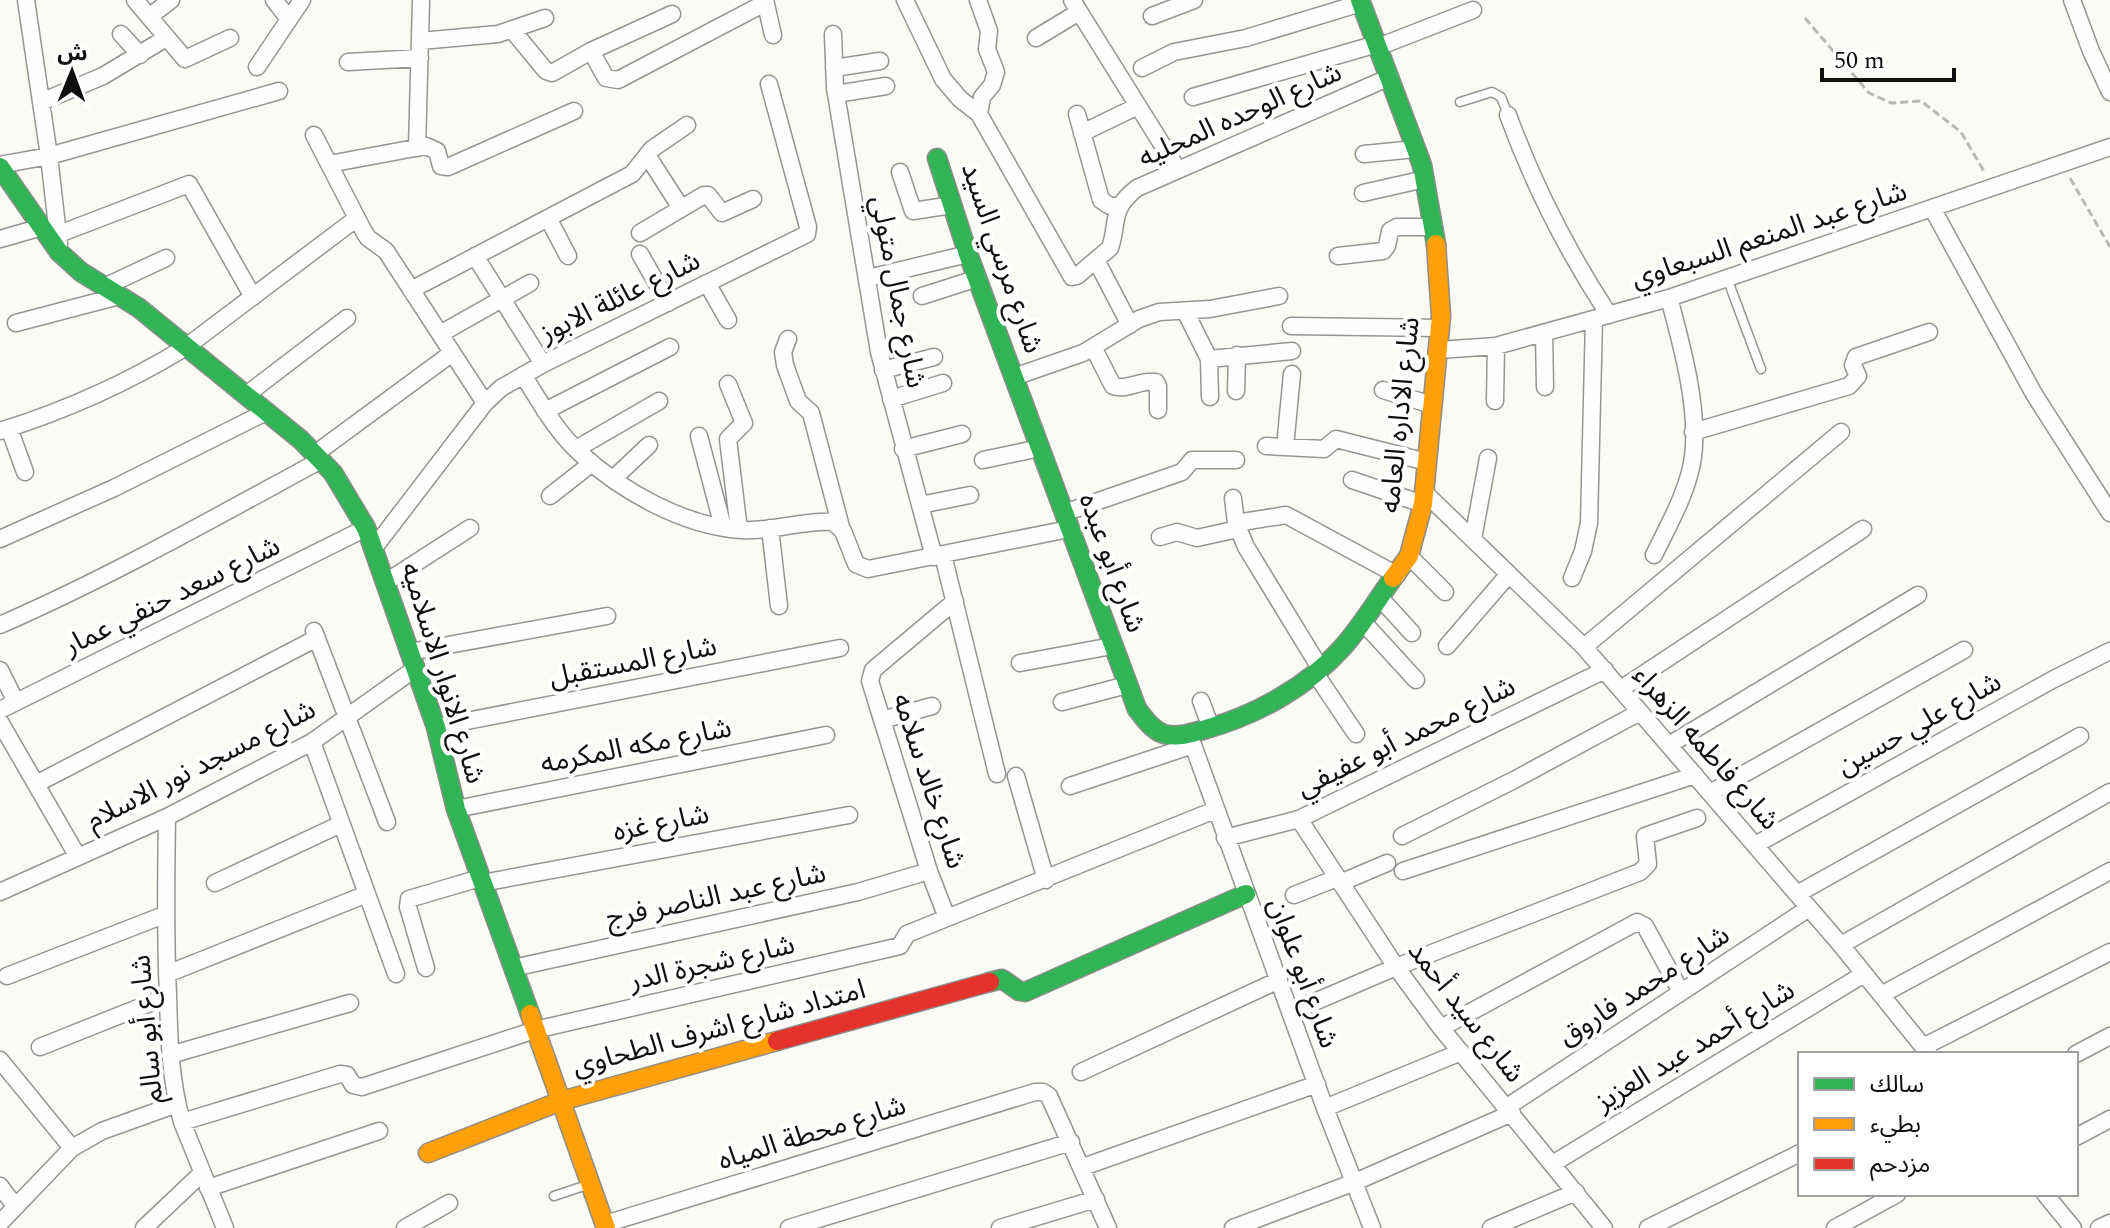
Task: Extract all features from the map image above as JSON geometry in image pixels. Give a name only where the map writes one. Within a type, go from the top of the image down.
[{"type":"street","points":[[26,0],[49,156],[53,238]]},
{"type":"street","points":[[135,0],[185,59],[230,38]]},
{"type":"street","points":[[149,17],[171,0]]},
{"type":"street","points":[[274,0],[289,19]]},
{"type":"street","points":[[257,67],[302,0]]},
{"type":"street","points":[[417,148],[421,0]]},
{"type":"street","points":[[905,0],[943,79],[960,99],[979,114],[1067,273],[1075,277],[1096,260],[1130,325]]},
{"type":"street","points":[[978,0],[989,31],[987,49],[996,72],[992,85],[982,97],[979,114]]},
{"type":"street","points":[[1152,16],[1194,0]]},
{"type":"street","points":[[2072,0],[2110,92]]},
{"type":"street","points":[[591,51],[606,78],[618,80],[765,2],[773,35]]},
{"type":"street","points":[[1142,68],[1174,52],[1246,38],[1360,2]]},
{"type":"street","name":"شارع الاداره العامه","points":[[1191,740],[1211,728],[1269,704],[1343,647],[1381,599],[1409,556],[1424,498],[1440,328],[1434,227],[1416,149],[1360,2]]},
{"type":"street","points":[[1036,38],[1075,6],[1178,170]]},
{"type":"street","points":[[1193,97],[1378,45],[1473,10]]},
{"type":"street","points":[[513,31],[549,72],[555,72],[591,51],[672,14]]},
{"type":"street","points":[[348,62],[513,31],[545,18]]},
{"type":"street","points":[[121,34],[140,55]]},
{"type":"street","name":"شارع جمال متولي","points":[[833,34],[836,94],[883,370],[920,505],[955,601],[997,774]]},
{"type":"street","points":[[41,102],[103,76],[166,38]]},
{"type":"street","points":[[834,68],[880,61]]},
{"type":"street","name":"شارع الوحده المحليه","points":[[1096,260],[1112,244],[1114,220],[1120,206],[1137,188],[1390,77]]},
{"type":"street","name":"شارع عائلة الابوز","points":[[374,548],[485,403],[523,375],[808,232],[769,84]]},
{"type":"street","points":[[836,94],[886,86]]},
{"type":"street","points":[[0,166],[49,156],[279,91]]},
{"type":"street","points":[[1082,133],[1138,106]]},
{"type":"street","points":[[329,164],[417,148],[434,148],[440,164],[448,167],[574,111]]},
{"type":"street","points":[[1077,114],[1101,200],[1110,206],[1120,206]]},
{"type":"street","points":[[1508,115],[1541,198],[1584,277],[1601,317],[1589,523],[1583,551],[1572,578]]},
{"type":"street","points":[[411,290],[632,174],[660,142],[687,125]]},
{"type":"street","points":[[314,135],[368,238],[386,251],[485,403]]},
{"type":"street","name":"شارع عبد المنعم السبعاوي","points":[[1438,350],[1496,346],[1669,298],[2110,147]]},
{"type":"street","points":[[1364,154],[1416,149]]},
{"type":"street","points":[[647,155],[681,208]]},
{"type":"street","name":"شارع مرسي السيد","points":[[937,158],[968,254],[1014,377]]},
{"type":"street","name":"شارع الانوار الاسلاميه","points":[[0,166],[81,272],[139,308],[318,457],[333,473],[366,528],[436,727],[456,809],[606,1226]]},
{"type":"street","points":[[900,172],[913,211],[917,213],[952,205]]},
{"type":"street","points":[[1363,193],[1425,179]]},
{"type":"street","points":[[0,239],[53,238],[189,184],[253,297]]},
{"type":"street","points":[[640,233],[707,195],[723,213],[753,199]]},
{"type":"street","points":[[1932,208],[2034,394],[2110,513]]},
{"type":"street","points":[[25,472],[4,430],[136,376],[186,347],[357,218]]},
{"type":"street","points":[[548,218],[568,256]]},
{"type":"street","points":[[1338,256],[1383,251],[1390,231],[1397,227],[1434,227]]},
{"type":"street","points":[[640,254],[668,303]]},
{"type":"street","points":[[868,278],[968,254]]},
{"type":"street","points":[[475,256],[543,364]]},
{"type":"street","points":[[16,323],[111,291],[166,258]]},
{"type":"street","points":[[922,296],[978,278]]},
{"type":"street","points":[[440,334],[530,283]]},
{"type":"street","points":[[707,283],[728,320]]},
{"type":"street","points":[[1014,377],[1093,347],[1159,312],[1210,309],[1279,296]]},
{"type":"street","points":[[1654,555],[1681,498],[1692,462],[1693,432],[1687,363],[1669,298]]},
{"type":"street","points":[[1185,311],[1209,359],[1210,397]]},
{"type":"street","points":[[246,395],[347,318]]},
{"type":"street","points":[[1291,326],[1440,328]]},
{"type":"street","points":[[1693,432],[1849,386],[1858,376],[1853,365],[1856,357],[1929,332]]},
{"type":"street","points":[[1544,333],[1545,387]]},
{"type":"street","points":[[788,339],[784,361],[798,401],[811,413],[841,527],[856,564],[862,567],[875,569],[938,556],[1066,521],[1182,472],[1192,460],[1236,460]]},
{"type":"street","points":[[1495,401],[1496,346]]},
{"type":"street","points":[[545,411],[670,347]]},
{"type":"street","points":[[1093,347],[1113,386],[1120,388],[1151,380],[1156,382],[1158,410]]},
{"type":"street","points":[[1209,359],[1292,351]]},
{"type":"street","points":[[0,625],[144,555],[318,457],[452,353]]},
{"type":"street","points":[[1236,391],[1237,355]]},
{"type":"street","points":[[883,370],[934,357]]},
{"type":"street","points":[[1285,447],[1292,374]]},
{"type":"street","points":[[523,375],[545,411],[576,449],[631,492],[688,518],[731,528],[770,528],[829,521],[841,527]]},
{"type":"street","name":"شارع أبو عبده","points":[[1014,377],[1137,709],[1151,726],[1163,734],[1191,740]]},
{"type":"street","points":[[891,399],[943,383]]},
{"type":"street","points":[[728,384],[744,423],[728,439],[731,528]]},
{"type":"street","points":[[1383,390],[1432,405]]},
{"type":"street","points":[[576,449],[659,401]]},
{"type":"street","points":[[0,539],[114,488],[266,412]]},
{"type":"street","points":[[1584,647],[1841,432]]},
{"type":"street","points":[[903,449],[962,434]]},
{"type":"street","points":[[699,436],[731,528]]},
{"type":"street","points":[[1266,446],[1324,449],[1336,439],[1427,462]]},
{"type":"street","points":[[613,479],[649,445]]},
{"type":"street","points":[[983,460],[1040,448]]},
{"type":"street","points":[[1473,539],[1488,458]]},
{"type":"street","points":[[550,496],[592,463]]},
{"type":"street","points":[[1352,480],[1424,498]]},
{"type":"street","points":[[920,505],[970,495]]},
{"type":"street","points":[[1233,498],[1237,526],[1251,557],[1356,734]]},
{"type":"street","name":"شارع فاطمه الزهراء","points":[[1424,498],[1473,539],[1605,670],[1841,945],[1926,1050]]},
{"type":"street","points":[[1160,537],[1177,532],[1197,538],[1286,515],[1397,575]]},
{"type":"street","name":"شارع سعد حنفي عمار","points":[[0,710],[366,528]]},
{"type":"street","points":[[386,582],[470,528]]},
{"type":"street","points":[[770,528],[779,606]]},
{"type":"street","points":[[1621,689],[1863,529]]},
{"type":"street","points":[[1409,556],[1445,592]]},
{"type":"street","points":[[1447,646],[1509,574]]},
{"type":"street","points":[[1669,745],[1918,595]]},
{"type":"street","points":[[1381,599],[1412,633]]},
{"type":"street","name":"شارع خالد سلامه","points":[[947,918],[929,871],[870,681],[873,670],[955,601]]},
{"type":"street","points":[[413,660],[607,616]]},
{"type":"street","points":[[1363,622],[1416,680]]},
{"type":"street","points":[[36,784],[315,634],[387,822]]},
{"type":"street","points":[[1020,663],[1112,646]]},
{"type":"street","name":"شارع المستقبل","points":[[436,727],[840,648]]},
{"type":"street","points":[[1710,793],[1964,650]]},
{"type":"street","name":"شارع علي حسين","points":[[1755,845],[2038,687],[2110,651]]},
{"type":"street","name":"شارع مسجد نور الاسلام","points":[[0,892],[167,817],[312,742],[347,717],[413,660]]},
{"type":"street","points":[[0,670],[16,702]]},
{"type":"street","name":"شارع محمد أبو عفيفي","points":[[1225,838],[1299,819],[1605,670]]},
{"type":"street","points":[[1062,702],[1127,685]]},
{"type":"street","points":[[1201,701],[1211,728]]},
{"type":"street","points":[[882,720],[932,706]]},
{"type":"street","points":[[1402,836],[1640,712]]},
{"type":"street","points":[[0,722],[78,857]]},
{"type":"street","name":"شارع مكه المكرمه","points":[[456,809],[826,735]]},
{"type":"street","points":[[1797,894],[2080,736]]},
{"type":"street","points":[[1070,786],[1191,740]]},
{"type":"street","name":"شارع أبو علوان","points":[[1191,740],[1372,1228]]},
{"type":"street","points":[[312,742],[396,974]]},
{"type":"street","points":[[1403,871],[1695,775]]},
{"type":"street","points":[[1016,776],[1046,880]]},
{"type":"street","points":[[1841,945],[2110,792]]},
{"type":"street","points":[[947,918],[1215,810]]},
{"type":"street","name":"شارع غزه","points":[[426,968],[408,907],[409,899],[481,880],[849,815]]},
{"type":"street","name":"شارع أبو سالم","points":[[167,817],[164,915],[170,1055],[182,1122],[225,1228]]},
{"type":"street","points":[[1291,1012],[1396,967],[1640,872],[1648,864],[1645,836],[1697,818]]},
{"type":"street","name":"شارع سيد أحمد","points":[[1299,819],[1396,967],[1441,1028],[1604,1228]]},
{"type":"street","points":[[215,883],[341,824]]},
{"type":"street","points":[[1294,895],[1387,863]]},
{"type":"street","name":"شارع عبد الناصر فرج","points":[[513,968],[858,892],[929,871]]},
{"type":"street","points":[[1881,995],[2110,871]]},
{"type":"street","points":[[167,974],[367,894]]},
{"type":"street","name":"امتداد شارع اشرف الطحاوي","points":[[428,1153],[561,1101],[1002,979],[1025,992],[1246,894]]},
{"type":"street","name":"شارع محمد فاروق","points":[[1233,1228],[1355,1182],[1509,1110],[1809,908]]},
{"type":"street","points":[[7,976],[164,915]]},
{"type":"street","name":"شارع شجرة الدر","points":[[182,1122],[340,1074],[347,1075],[353,1085],[362,1087],[535,1030],[900,946],[907,934],[947,918]]},
{"type":"street","points":[[1441,1028],[1634,923],[1645,926],[1681,992]]},
{"type":"street","points":[[1926,1050],[2110,952]]},
{"type":"street","name":"شارع أحمد عبد العزيز","points":[[1554,1163],[1864,974]]},
{"type":"street","points":[[1081,1072],[1279,980]]},
{"type":"street","points":[[40,1047],[168,996]]},
{"type":"street","points":[[170,1055],[350,1003]]},
{"type":"street","points":[[2078,1053],[2110,1036]]},
{"type":"street","points":[[1325,1108],[1461,1052]]},
{"type":"street","points":[[0,1060],[72,1148]]},
{"type":"street","points":[[1083,1167],[1317,1084]]},
{"type":"street","name":"شارع محطة المياه","points":[[606,1226],[1035,1092],[1049,1096],[1071,1142]]},
{"type":"street","points":[[0,1223],[72,1148],[102,1131],[177,1104]]},
{"type":"street","points":[[2078,1136],[2110,1119]]},
{"type":"street","points":[[144,1228],[205,1180],[379,1131]]},
{"type":"street","points":[[789,1228],[1071,1142],[1108,1228]]},
{"type":"street","points":[[1648,1228],[1798,1154]]},
{"type":"street","points":[[0,1186],[15,1206]]},
{"type":"street","points":[[1491,1228],[1576,1192]]},
{"type":"street","points":[[1835,1228],[1893,1196]]},
{"type":"street","points":[[2047,1196],[2072,1228]]},
{"type":"street","points":[[1000,1228],[1096,1199]]},
{"type":"street","points":[[405,1228],[449,1203]]},
{"type":"street","points":[[2099,1228],[2110,1223]]},
{"type":"lane","points":[[1460,102],[1492,92],[1501,97],[1508,115]]},
{"type":"lane","points":[[1727,278],[1761,369]]},
{"type":"lane","points":[[554,1196],[590,1183]]},
{"type":"path","points":[[1805,18],[1869,93],[1891,103],[1921,101],[1961,132],[1993,187]]},
{"type":"path","points":[[2062,164],[2110,247]]},
{"type":"traffic: fast","points":[[1360,0],[1422,165],[1436,244]]},
{"type":"traffic: fast","points":[[937,158],[968,254],[1137,709],[1152,727],[1169,735],[1190,733],[1225,723],[1280,698],[1313,675],[1342,648],[1393,578]]},
{"type":"traffic: fast","points":[[0,167],[59,252],[81,272],[139,308],[301,440],[333,473],[366,528],[436,727],[456,809],[530,1014]]},
{"type":"traffic: fast","points":[[990,982],[1002,979],[1025,992],[1246,894]]},
{"type":"traffic: slow","points":[[1393,578],[1409,556],[1423,504],[1441,316],[1436,244]]},
{"type":"traffic: slow","points":[[530,1014],[606,1228]]},
{"type":"traffic: slow","points":[[428,1153],[561,1101],[777,1041]]},
{"type":"traffic: jam","points":[[777,1041],[990,982]]}]
